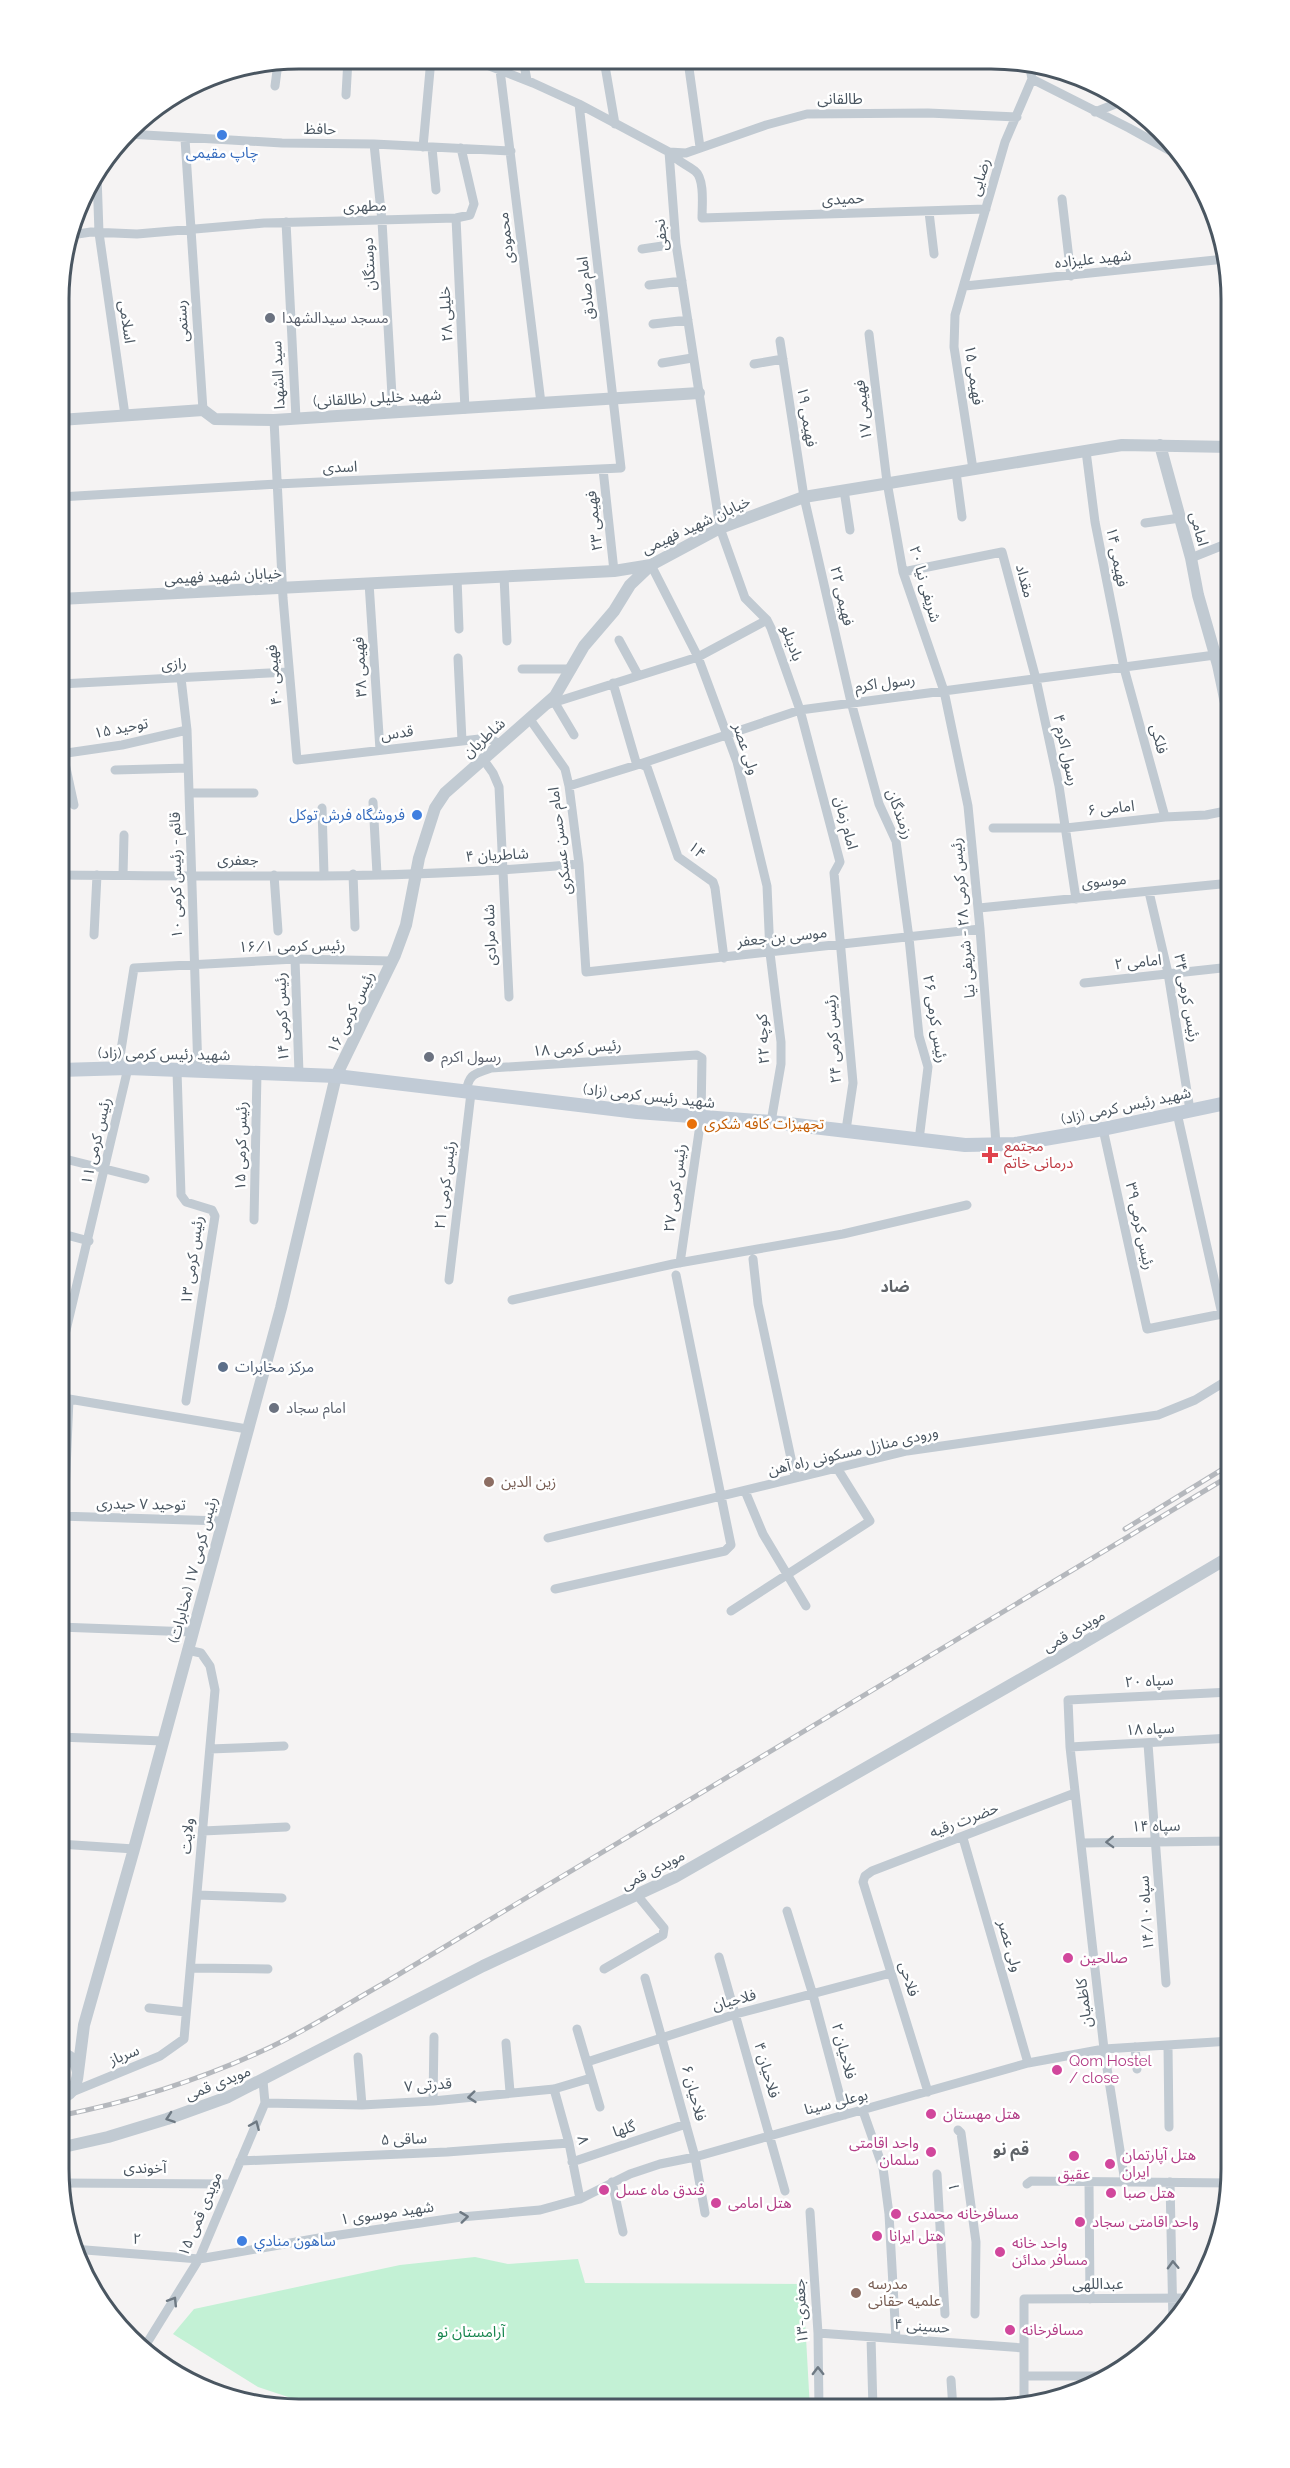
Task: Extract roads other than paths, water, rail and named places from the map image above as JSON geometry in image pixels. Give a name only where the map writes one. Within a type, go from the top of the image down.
[{"type":"main road","name":"شهید رئیس کرمی (زاد)","points":[[69,1070],[123,1068],[336,1076],[469,1093],[701,1118],[771,1122],[965,1145],[1015,1144],[1104,1130],[1221,1104]]},
{"type":"street","points":[[346,95],[347,69]]},
{"type":"street","points":[[431,69],[428,147],[436,190]]},
{"type":"street","points":[[525,69],[527,80]]},
{"type":"street","points":[[606,69],[615,124]]},
{"type":"street","points":[[689,69],[700,147]]},
{"type":"street","points":[[275,86],[277,70]]},
{"type":"street","points":[[500,70],[579,104],[669,152]]},
{"type":"street","name":"محمودی","points":[[500,70],[541,403]]},
{"type":"street","points":[[1031,72],[1032,79],[1164,147]]},
{"type":"street","name":"رضایی","points":[[965,286],[1005,142],[1032,79]]},
{"type":"street","name":"امام صادق","points":[[579,104],[621,468]]},
{"type":"street","points":[[1095,112],[1114,105]]},
{"type":"street","name":"طالقانی","points":[[669,152],[686,153],[807,114],[928,113],[1017,117]]},
{"type":"street","name":"حافظ","points":[[137,135],[282,143],[374,144],[511,151]]},
{"type":"street","name":"رستمی","points":[[185,138],[203,410]]},
{"type":"street","name":"دوستگان","points":[[374,144],[382,221],[393,413]]},
{"type":"street","points":[[456,218],[470,215],[474,204],[461,148]]},
{"type":"street","name":"حمیدی","points":[[669,152],[680,163],[697,172],[700,179],[702,218],[986,209]]},
{"type":"street","name":"نجفی","points":[[669,152],[676,244],[720,528]]},
{"type":"street","name":"اسلامی","points":[[97,189],[99,233],[125,415]]},
{"type":"street","points":[[1062,199],[1071,276]]},
{"type":"street","points":[[929,212],[933,255]]},
{"type":"street","name":"مطهری","points":[[78,234],[137,234],[286,222],[456,218]]},
{"type":"street","name":"خلیلی ۲۸","points":[[456,218],[465,409]]},
{"type":"street","name":"سید الشهدا","points":[[286,222],[296,418]]},
{"type":"street","points":[[642,249],[676,244]]},
{"type":"street","name":"شهید علیزاده","points":[[965,286],[1218,260]]},
{"type":"street","points":[[649,285],[682,281]]},
{"type":"street","name":"فهیمی ۱۵","points":[[965,286],[955,315],[953,330],[973,469]]},
{"type":"street","points":[[653,324],[688,320]]},
{"type":"street","name":"فهیمی ۱۷","points":[[869,334],[887,482]]},
{"type":"street","name":"فهیمی ۱۹","points":[[780,341],[804,497]]},
{"type":"street","points":[[662,363],[692,358]]},
{"type":"street","points":[[754,364],[783,359]]},
{"type":"street","name":"شهید خلیلی (طالقانی)","points":[[69,419],[203,410],[215,419],[274,420],[699,393]]},
{"type":"street","name":"فهیمی ۴۰","points":[[274,420],[283,588],[297,759]]},
{"type":"street","name":"امامی","points":[[1160,444],[1221,682]]},
{"type":"street","name":"خیابان شهید فهیمی","points":[[69,598],[614,571],[651,565],[720,528],[804,497],[1122,445],[1221,447]]},
{"type":"street","name":"فهیمی ۱۴","points":[[1086,451],[1095,522],[1124,668]]},
{"type":"street","name":"اسدی","points":[[69,496],[621,468]]},
{"type":"street","name":"فهیمی ۲۳","points":[[603,469],[614,571]]},
{"type":"street","points":[[956,472],[962,517]]},
{"type":"street","name":"۲۰ شریفی نیا","points":[[887,482],[903,572],[944,691]]},
{"type":"street","points":[[844,490],[850,530]]},
{"type":"street","name":"فهیمی ۲۲","points":[[804,497],[851,702]]},
{"type":"street","points":[[1145,523],[1180,518]]},
{"type":"street","name":"بادینلو","points":[[720,528],[745,598],[767,620],[800,710]]},
{"type":"street","points":[[1191,558],[1221,546]]},
{"type":"street","name":"مقداد","points":[[903,572],[1002,552],[1036,679]]},
{"type":"street","name":"ولی عصر","points":[[651,565],[698,657],[736,762],[767,886],[770,953]]},
{"type":"street","name":"شاطریان","points":[[392,961],[406,925],[416,874],[435,808],[445,793],[529,718],[550,704],[584,646],[614,611],[630,585],[651,565]]},
{"type":"street","points":[[504,576],[507,641]]},
{"type":"street","points":[[457,578],[459,629]]},
{"type":"street","name":"فهیمی ۳۸","points":[[369,583],[380,750]]},
{"type":"street","points":[[574,735],[550,704],[698,657],[767,620]]},
{"type":"street","points":[[619,640],[638,675]]},
{"type":"street","name":"رسول اکرم","points":[[569,786],[640,765],[800,710],[1215,655]]},
{"type":"street","points":[[458,658],[462,741]]},
{"type":"street","name":"فلکی","points":[[1124,668],[1165,817]]},
{"type":"street","points":[[522,669],[572,669]]},
{"type":"street","name":"رازی","points":[[69,684],[289,672]]},
{"type":"street","name":"قائم - رئیس کرمی ۱۰","points":[[181,678],[187,730],[198,1072]]},
{"type":"street","name":"رسول اکرم ۴","points":[[1036,679],[1059,786],[1076,899]]},
{"type":"street","points":[[613,683],[636,762],[640,765]]},
{"type":"street","name":"رئیس کرمی ۲۸ - شریفی نیا","points":[[944,691],[968,806],[979,909],[996,1144]]},
{"type":"street","name":"رزمندگان","points":[[851,702],[879,804],[896,841],[909,938]]},
{"type":"street","name":"امام زمان","points":[[800,710],[840,862],[834,873],[840,945]]},
{"type":"street","name":"امام حسن عسکری","points":[[529,718],[565,769],[569,786],[579,864],[586,972]]},
{"type":"street","name":"توحید ۱۵","points":[[69,753],[122,745],[187,730]]},
{"type":"street","name":"قدس","points":[[297,759],[488,738],[500,744]]},
{"type":"street","name":"شاه مرادی","points":[[483,759],[499,787],[509,997]]},
{"type":"street","name":"۱۴","points":[[640,765],[646,767],[678,857],[713,882],[724,958]]},
{"type":"street","points":[[115,770],[188,768]]},
{"type":"street","points":[[69,785],[74,805]]},
{"type":"street","points":[[189,793],[254,793]]},
{"type":"street","points":[[373,802],[377,874]]},
{"type":"street","points":[[322,808],[324,874]]},
{"type":"street","name":"امامی ۶","points":[[993,828],[1066,828],[1221,812]]},
{"type":"street","points":[[123,875],[124,835]]},
{"type":"street","name":"شاطریان ۴","points":[[416,874],[503,871],[579,864]]},
{"type":"street","points":[[352,874],[355,927]]},
{"type":"street","name":"جعفری","points":[[69,875],[416,874]]},
{"type":"street","points":[[94,935],[97,875]]},
{"type":"street","points":[[274,875],[278,932]]},
{"type":"street","name":"موسوی","points":[[979,909],[1221,884]]},
{"type":"street","name":"رئیس کرمی ۳۴","points":[[1149,892],[1168,974],[1183,1112],[1221,1309]]},
{"type":"street","name":"موسی بن جعفر","points":[[586,972],[980,929]]},
{"type":"street","name":"رئیس کرمی ۲۶","points":[[909,938],[919,1036],[928,1066],[919,1140]]},
{"type":"street","name":"رئیس کرمی ۲۴","points":[[840,945],[853,1083],[846,1130]]},
{"type":"street","name":"کوچه ۲۲","points":[[770,953],[781,1042],[781,1064],[771,1122]]},
{"type":"street","name":"رئیس کرمی ۱۶/۱","points":[[134,968],[295,959],[392,961]]},
{"type":"street","name":"رئیس کرمی ۱۴","points":[[295,959],[299,1073]]},
{"type":"street","name":"رئیس کرمی ۱۶","points":[[336,1076],[392,961]]},
{"type":"street","name":"رئیس کرمی ۱۱","points":[[69,1321],[105,1168],[123,1068],[134,968]]},
{"type":"street","name":"امامی ۲","points":[[1084,983],[1221,968]]},
{"type":"street","name":"رئیس کرمی ۱۸","points":[[469,1093],[468,1081],[472,1075],[491,1068],[697,1055],[702,1058]]},
{"type":"street","name":"رئیس کرمی ۲۷","points":[[680,1263],[701,1118],[702,1058]]},
{"type":"street","name":"رئیس کرمی ۱۳","points":[[177,1071],[181,1195],[186,1202],[212,1210],[215,1216],[186,1401]]},
{"type":"street","name":"رئیس کرمی ۱۵","points":[[254,1220],[257,1074]]},
{"type":"street","name":"رئیس کرمی ۱۷ (مخابرات)","points":[[72,2092],[78,2072],[84,2025],[281,1308],[336,1076]]},
{"type":"street","name":"رئیس کرمی ۲۱","points":[[449,1280],[469,1093]]},
{"type":"street","name":"رئیس کرمی ۳۹","points":[[1104,1130],[1147,1329]]},
{"type":"street","points":[[69,1160],[146,1179]]},
{"type":"street","points":[[512,1300],[680,1263],[843,1233],[967,1205]]},
{"type":"street","points":[[69,1235],[89,1241]]},
{"type":"street","points":[[753,1259],[758,1304],[795,1477]]},
{"type":"street","points":[[555,1589],[725,1551],[731,1545],[676,1275]]},
{"type":"street","name":"رئیس کرمی ۳۴","points":[[1147,1329],[1221,1314]]},
{"type":"street","name":"ورودی منازل مسکونی راه آهن","points":[[548,1538],[907,1451],[1158,1415],[1195,1400],[1221,1384]]},
{"type":"street","points":[[69,1399],[247,1429]]},
{"type":"street","points":[[731,1611],[870,1521],[837,1468]]},
{"type":"street","points":[[745,1491],[763,1534],[806,1606]]},
{"type":"street","name":"توحید ۷ حیدری","points":[[69,1517],[222,1521]]},
{"type":"street","name":"مویدی قمی","points":[[69,2146],[167,2120],[228,2097],[483,1966],[675,1876],[1221,1562]]},
{"type":"street","points":[[69,1627],[192,1632]]},
{"type":"street","name":"ولایت","points":[[184,2039],[215,1690],[210,1666],[201,1653],[187,1650]]},
{"type":"street","name":"سپاه ۲۰","points":[[1068,1700],[1221,1692]]},
{"type":"street","name":"کاظمیان","points":[[1068,1700],[1070,1747],[1104,2049],[1125,2182]]},
{"type":"street","points":[[69,1737],[163,1741]]},
{"type":"street","name":"سپاه ۱۸","points":[[1070,1747],[1221,1739]]},
{"type":"street","name":"سپاه ۱۴/۱۰","points":[[1148,1744],[1166,1983]]},
{"type":"street","points":[[210,1749],[285,1746]]},
{"type":"street","name":"حضرت رقیه","points":[[865,1876],[872,1871],[963,1838],[1075,1793]]},
{"type":"street","points":[[203,1831],[286,1827]]},
{"type":"street","name":"ولی عصر","points":[[963,1838],[1028,2063]]},
{"type":"street","name":"سپاه ۱۴","points":[[1081,1843],[1155,1840],[1221,1841]]},
{"type":"street","points":[[69,1845],[134,1849]]},
{"type":"street","name":"فلاحی","points":[[865,1876],[864,1882],[928,2092]]},
{"type":"street","points":[[197,1895],[282,1898]]},
{"type":"street","points":[[604,1969],[663,1935],[664,1928],[637,1895]]},
{"type":"street","points":[[788,1911],[813,1995]]},
{"type":"street","name":"فلاحیان ۴","points":[[719,1957],[785,2191]]},
{"type":"street","points":[[191,1968],[268,1969]]},
{"type":"street","name":"فلاحیان","points":[[587,2062],[736,2014],[891,1973]]},
{"type":"street","name":"فلاحیان ۶","points":[[645,1978],[695,2157],[705,2213]]},
{"type":"street","name":"فلاحیان ۲","points":[[813,1995],[845,2115]]},
{"type":"street","points":[[149,2007],[186,2012]]},
{"type":"street","points":[[69,2043],[84,2025]]},
{"type":"street","points":[[577,2029],[600,2107]]},
{"type":"street","points":[[433,2101],[434,2037]]},
{"type":"street","name":"سرباز","points":[[72,2092],[160,2056],[184,2039]]},
{"type":"street","points":[[506,2043],[510,2092]]},
{"type":"street","name":"بوعلی سینا","points":[[580,2199],[612,2182],[660,2164],[695,2157],[863,2111],[1028,2063],[1104,2049],[1221,2043]]},
{"type":"street","points":[[1168,2046],[1169,2127]]},
{"type":"street","points":[[1135,2047],[1137,2069]]},
{"type":"street","points":[[358,2057],[362,2104]]},
{"type":"street","points":[[69,2058],[74,2061],[78,2072]]},
{"type":"street","name":"قدرتی ۷","points":[[265,2103],[362,2104],[433,2101],[554,2089],[591,2078]]},
{"type":"street","name":"مویدی قمی ۱۵","points":[[147,2342],[199,2259],[265,2103],[263,2081]]},
{"type":"street","name":"۸","points":[[554,2089],[569,2143],[580,2199]]},
{"type":"street","points":[[863,2111],[883,2168],[891,2247],[896,2339]]},
{"type":"street","name":"گلها","points":[[572,2162],[686,2124]]},
{"type":"street","name":"۱","points":[[958,2130],[962,2133],[976,2242],[975,2314]]},
{"type":"street","name":"ساقی ۵","points":[[240,2161],[447,2152],[569,2143]]},
{"type":"street","points":[[937,2174],[945,2314]]},
{"type":"street","points":[[1027,2184],[1031,2181],[1221,2183]]},
{"type":"street","points":[[612,2182],[623,2232]]},
{"type":"street","points":[[1089,2182],[1090,2299]]},
{"type":"street","points":[[1170,2182],[1173,2309]]},
{"type":"street","name":"آخوندی","points":[[69,2183],[229,2184]]},
{"type":"street","name":"شهید موسوی ۱","points":[[199,2259],[461,2217],[540,2210],[580,2199]]},
{"type":"street","name":"جعفری-۱۳","points":[[810,2212],[818,2333],[819,2399]]},
{"type":"street","name":"۲","points":[[84,2250],[199,2259]]},
{"type":"street","name":"عبداللهی","points":[[1024,2348],[1024,2299],[1181,2298]]},
{"type":"street","name":"حسینی ۴","points":[[818,2333],[1024,2348]]},
{"type":"street","points":[[871,2337],[873,2399]]},
{"type":"street","points":[[1024,2348],[1024,2397]]},
{"type":"street","points":[[1024,2376],[1091,2376]]},
{"type":"street","points":[[951,2380],[952,2399]]},
{"type":"railway","points":[[1125,1529],[1221,1470]]},
{"type":"railway","points":[[69,2114],[137,2097],[188,2081],[278,2044],[386,1982],[1221,1481]]},
{"type":"place","name":"چاپ مقیمی","points":[[222,135]]},
{"type":"place","name":"مسجد سیدالشهدا","points":[[270,318]]},
{"type":"place","name":"فروشگاه فرش توکل","points":[[417,815]]},
{"type":"place","name":"رسول اکرم","points":[[429,1057]]},
{"type":"place","name":"تجهیزات کافه شکری","points":[[692,1124]]},
{"type":"place","name":"مجتمع درمانی خاتم","points":[[990,1155]]},
{"type":"place","name":"مرکز مخابرات","points":[[223,1367]]},
{"type":"place","name":"امام سجاد","points":[[274,1408]]},
{"type":"place","name":"زین الدین","points":[[489,1482]]},
{"type":"place","name":"صالحین","points":[[1068,1958]]},
{"type":"place","name":"Qom Hostel / close","points":[[1057,2070]]},
{"type":"place","name":"هتل مهستان","points":[[931,2114]]},
{"type":"place","name":"واحد اقامتی سلمان","points":[[931,2152]]},
{"type":"place","name":"عقیق","points":[[1074,2156]]},
{"type":"place","name":"هتل آپارتمان ایران","points":[[1110,2164]]},
{"type":"place","name":"فندق ماه عسل","points":[[604,2190]]},
{"type":"place","name":"هتل صبا","points":[[1111,2193]]},
{"type":"place","name":"هتل امامی","points":[[716,2203]]},
{"type":"place","name":"مسافرخانه محمدی","points":[[896,2214]]},
{"type":"place","name":"واحد اقامتی سجاد","points":[[1080,2222]]},
{"type":"place","name":"هتل ایرانا","points":[[877,2236]]},
{"type":"place","name":"ساهون منادي","points":[[242,2241]]},
{"type":"place","name":"واحد خانه مسافر مدائن","points":[[1000,2252]]},
{"type":"place","name":"مدرسه علمیه حقانی","points":[[856,2293]]},
{"type":"place","name":"مسافرخانه","points":[[1010,2330]]},
{"type":"district","name":"ضاد","points":[[895,1286]]},
{"type":"district","name":"قم نو","points":[[1011,2149]]},
{"type":"park label","name":"آرامستان نو","points":[[471,2332]]}]
